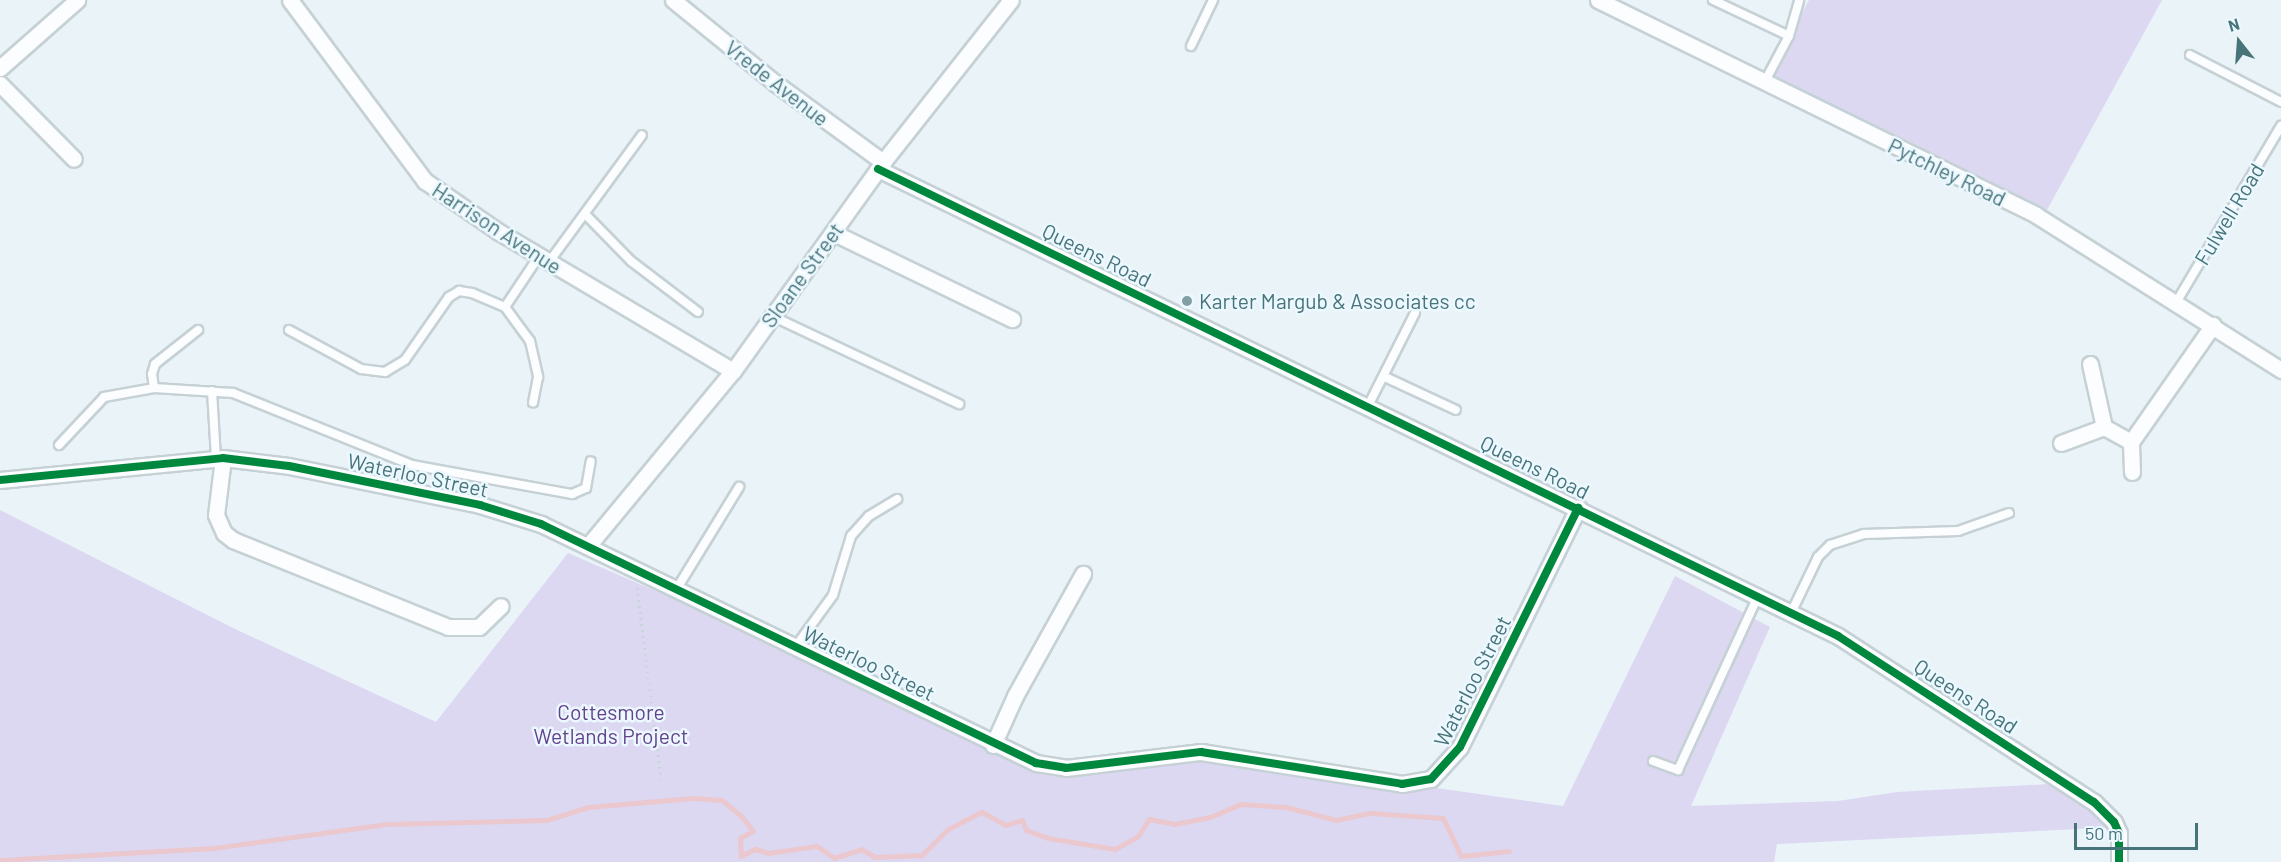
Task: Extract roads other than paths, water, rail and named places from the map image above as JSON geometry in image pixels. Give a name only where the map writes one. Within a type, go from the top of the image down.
[{"type":"street","points":[[0,68],[77,0]]},
{"type":"street","name":"Harrison Avenue","points":[[290,0],[425,181],[451,202],[732,371]]},
{"type":"street","name":"Vrede Avenue","points":[[673,0],[881,166]]},
{"type":"street","name":"Sloane Street","points":[[588,546],[732,371],[881,166],[1011,0]]},
{"type":"street","name":"Pytchley Road","points":[[1598,0],[2036,215],[2177,301],[2281,369]]},
{"type":"street","points":[[0,84],[74,159]]},
{"type":"street","name":"Queens Road","points":[[881,166],[1368,406],[1792,611],[1877,659],[2094,802],[2114,822],[2119,833],[2120,862]]},
{"type":"street","points":[[834,233],[1012,320]]},
{"type":"street","points":[[2132,472],[2131,442],[2212,325]]},
{"type":"street","points":[[2090,364],[2104,427],[2131,442]]},
{"type":"street","points":[[2061,443],[2104,427]]},
{"type":"street","points":[[219,458],[216,514],[224,533],[233,540],[448,627],[479,627],[501,606]]},
{"type":"street","name":"Waterloo Street","points":[[0,480],[219,458],[289,466],[500,510],[588,546],[676,592],[796,646],[993,745],[1052,767],[1201,752],[1384,782],[1423,782],[1440,772],[1460,747],[1578,508]]},
{"type":"street","points":[[993,745],[1015,696],[1083,574]]},
{"type":"lane","points":[[1191,46],[1213,0]]},
{"type":"lane","points":[[1713,0],[1788,36]]},
{"type":"lane","points":[[1764,83],[1788,36],[1800,0]]},
{"type":"lane","points":[[2190,55],[2281,102]]},
{"type":"lane","name":"Fulwell Road","points":[[2177,301],[2281,126]]},
{"type":"lane","points":[[505,308],[544,259],[586,215],[642,135]]},
{"type":"lane","points":[[586,215],[631,261],[698,312]]},
{"type":"lane","points":[[290,330],[361,369],[385,372],[405,360],[453,293],[466,291],[505,308],[535,352],[538,376],[533,403]]},
{"type":"lane","points":[[1368,406],[1415,313]]},
{"type":"lane","points":[[772,316],[959,404]]},
{"type":"lane","points":[[154,388],[152,374],[155,364],[198,330]]},
{"type":"lane","points":[[1385,376],[1456,410]]},
{"type":"lane","points":[[59,445],[104,397],[154,388],[185,393],[212,391],[233,393],[412,465],[572,494],[586,488],[591,461]]},
{"type":"lane","points":[[212,391],[219,458]]},
{"type":"lane","points":[[676,592],[739,487]]},
{"type":"lane","points":[[796,646],[833,596],[852,536],[869,516],[897,498]]},
{"type":"lane","points":[[1792,611],[1818,557],[1830,545],[1864,534],[1958,531],[2009,513]]},
{"type":"lane","points":[[1653,761],[1678,770],[1758,595]]},
{"type":"waterway","points":[[0,860],[214,848],[388,824],[547,820],[588,807],[693,798],[722,800],[742,817],[753,831],[740,838],[741,856],[755,849],[768,853],[817,846],[834,858],[861,849],[875,857],[922,855],[948,829],[982,812],[1005,825],[1022,820],[1026,830],[1048,838],[1115,849],[1138,836],[1149,819],[1174,824],[1210,817],[1240,804],[1286,807],[1336,820],[1370,813],[1443,818],[1461,856],[1509,851]]},
{"type":"place","name":"Karter Margub & Associates cc","points":[[1187,301]]},
{"type":"park label","name":"Cottesmore Wetlands Project","points":[[611,724]]}]
